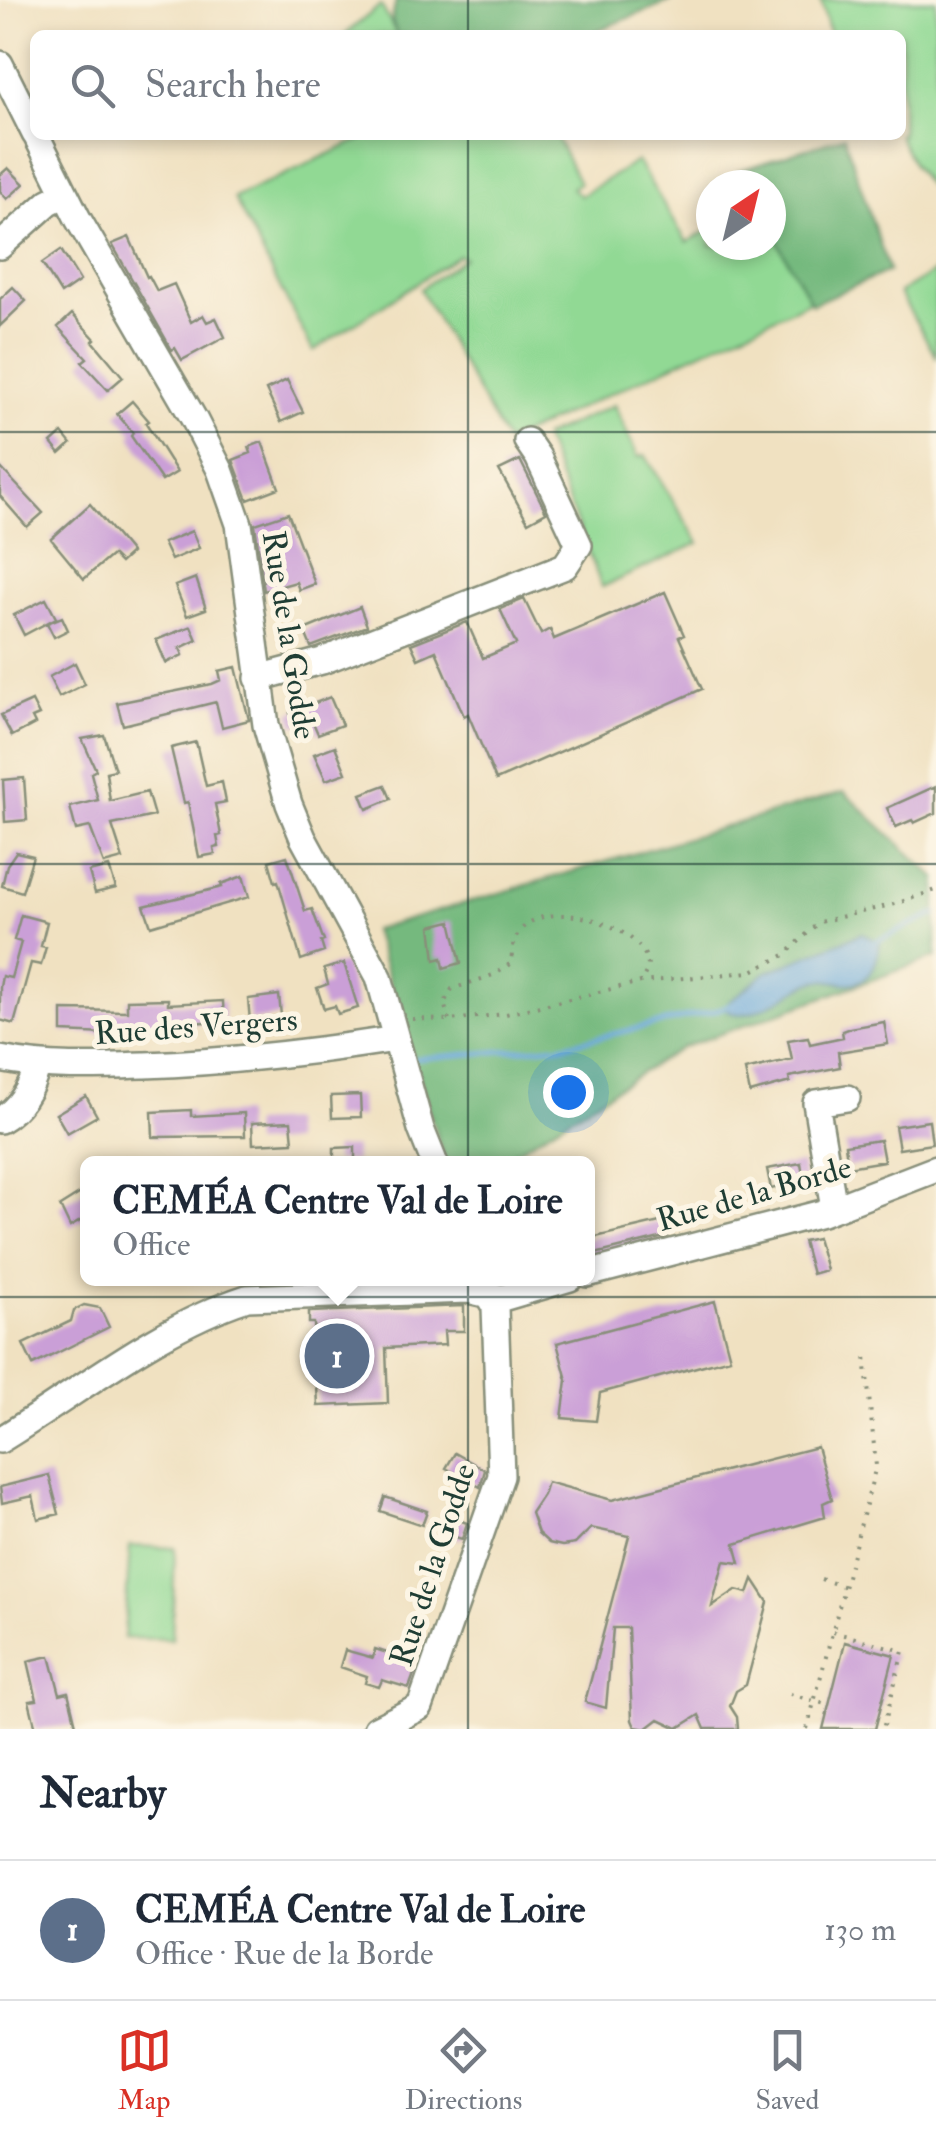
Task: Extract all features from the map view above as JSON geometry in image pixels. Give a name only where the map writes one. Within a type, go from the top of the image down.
[{"type":"street","name":"Rue de la Godde","points":[[0,64],[30,124]]},
{"type":"street","name":"Rue de la Godde","points":[[38,140],[220,470],[239,524],[266,724],[289,804],[303,838],[379,977],[431,1156]]},
{"type":"street","points":[[0,246],[49,202],[65,194]]},
{"type":"street","points":[[258,678],[322,661],[565,566],[579,546],[538,456],[527,442]]},
{"type":"street","name":"Rue des Vergers","points":[[0,1059],[36,1067],[176,1064],[318,1052],[394,1030]]},
{"type":"street","points":[[0,1120],[22,1100],[36,1067]]},
{"type":"street","points":[[834,1208],[816,1103],[847,1098]]},
{"type":"street","name":"Rue de la Borde","points":[[595,1272],[834,1208],[936,1169]]},
{"type":"street","points":[[227,1286],[235,1302]]},
{"type":"street","points":[[0,1440],[149,1346],[214,1310],[246,1298],[464,1286]]},
{"type":"street","name":"Rue de la Godde","points":[[376,1729],[420,1707],[501,1476],[495,1307],[483,1286]]},
{"type":"street","points":[[484,1286],[502,1298],[543,1286]]},
{"type":"path","points":[[394,1030],[506,1014],[640,982],[750,972],[785,955],[819,922],[936,890]]},
{"type":"path","points":[[450,1020],[444,1003],[452,989],[496,974],[511,963],[516,936],[530,923],[557,912],[588,918],[630,938],[647,957],[648,967],[640,982]]},
{"type":"path","points":[[807,1729],[876,1466],[865,1356]]},
{"type":"path","points":[[821,1579],[844,1586]]},
{"type":"path","points":[[832,1632],[903,1651],[883,1729]]},
{"type":"path","points":[[790,1694],[830,1705]]},
{"type":"green space","points":[[396,0],[673,0],[598,30],[395,30],[392,20]]},
{"type":"green space","points":[[821,0],[936,0],[936,196],[900,140],[906,140],[906,30],[829,30]]},
{"type":"green space","points":[[381,5],[394,30],[350,30]]},
{"type":"green space","points":[[359,140],[558,140],[579,183],[572,188],[580,196],[637,161],[687,242],[696,237],[696,260],[786,257],[810,301],[506,442],[420,289],[464,258],[459,255],[313,351],[234,198]]},
{"type":"green space","points":[[832,140],[845,140],[889,271],[812,304],[786,257],[786,170],[741,170]]},
{"type":"green space","points":[[936,271],[936,356],[899,293]]},
{"type":"green space","points":[[614,405],[638,457],[645,455],[699,543],[602,587],[543,437]]},
{"type":"green space","points":[[844,792],[936,878],[936,957],[681,1048],[508,1156],[443,1156],[373,930]]},
{"type":"green space","points":[[130,1546],[175,1548],[172,1639],[124,1638]]},
{"type":"water","points":[[862,933],[880,943],[874,966],[859,982],[819,980],[747,1014],[727,1010],[729,1002],[767,972]]},
{"type":"building","points":[[8,168],[24,184],[7,199],[0,191],[0,175]]},
{"type":"building","points":[[129,237],[157,291],[174,284],[191,322],[203,315],[207,322],[216,318],[225,337],[182,360],[175,348],[172,350],[112,244]]},
{"type":"building","points":[[61,250],[80,281],[61,294],[42,263]]},
{"type":"building","points":[[13,287],[26,301],[0,326],[0,299]]},
{"type":"building","points":[[72,314],[123,377],[108,390],[82,362],[87,358],[58,327]]},
{"type":"building","points":[[287,380],[303,412],[281,422],[266,390]]},
{"type":"building","points":[[132,401],[149,421],[146,423],[177,472],[162,481],[117,414]]},
{"type":"building","points":[[62,433],[71,444],[60,454],[51,443]]},
{"type":"building","points":[[262,442],[279,488],[248,500],[233,460],[251,453],[249,447]]},
{"type":"building","points":[[520,460],[546,512],[528,522],[499,470]]},
{"type":"building","points":[[0,467],[43,513],[27,527],[0,496]]},
{"type":"building","points":[[90,504],[131,553],[120,563],[112,555],[84,579],[51,539]]},
{"type":"building","points":[[288,513],[315,584],[299,590],[296,582],[264,591],[255,524]]},
{"type":"building","points":[[192,531],[199,548],[171,560],[163,543]]},
{"type":"building","points":[[196,578],[206,609],[187,616],[175,586]]},
{"type":"building","points":[[665,592],[702,689],[496,780],[436,651],[418,659],[411,644],[467,622],[483,658],[516,644],[500,609],[524,599],[541,634],[550,629],[554,639]]},
{"type":"building","points":[[46,599],[56,618],[24,635],[14,615]]},
{"type":"building","points":[[360,607],[367,626],[311,647],[304,630]]},
{"type":"building","points":[[62,617],[68,630],[54,637],[47,623]]},
{"type":"building","points":[[191,626],[197,640],[180,648],[183,655],[166,663],[156,640]]},
{"type":"building","points":[[75,663],[85,684],[59,697],[49,677]]},
{"type":"building","points":[[236,667],[249,720],[222,727],[216,702],[123,725],[117,703],[212,684],[221,680],[219,671]]},
{"type":"building","points":[[330,697],[342,725],[318,734],[312,720],[295,726],[290,713]]},
{"type":"building","points":[[32,701],[39,715],[32,718],[35,724],[12,736],[1,715]]},
{"type":"building","points":[[104,735],[115,770],[106,772],[110,801],[147,792],[154,816],[112,825],[123,859],[104,864],[90,827],[76,830],[70,807],[98,800],[91,773],[96,770],[82,739]]},
{"type":"building","points":[[196,742],[206,786],[222,782],[226,802],[215,804],[221,835],[217,836],[219,847],[214,848],[215,854],[199,857],[188,802],[184,803],[171,748]]},
{"type":"building","points":[[335,746],[346,773],[326,780],[314,754]]},
{"type":"building","points":[[24,778],[27,820],[5,822],[3,780]]},
{"type":"building","points":[[385,785],[391,799],[367,809],[361,794]]},
{"type":"building","points":[[936,786],[936,813],[896,827],[887,808]]},
{"type":"building","points":[[16,852],[33,856],[22,892],[2,886],[7,865]]},
{"type":"building","points":[[287,856],[305,911],[312,909],[324,941],[324,952],[301,960],[269,861]]},
{"type":"building","points":[[109,867],[116,888],[95,893],[89,872]]},
{"type":"building","points":[[243,876],[249,897],[151,926],[144,906],[222,887],[221,884]]},
{"type":"building","points":[[21,915],[47,922],[41,946],[46,947],[41,965],[31,963],[14,1024],[0,1020],[0,987],[2,976],[11,978],[21,942],[14,940]]},
{"type":"building","points":[[451,921],[461,963],[444,968],[442,958],[435,960],[431,926]]},
{"type":"building","points":[[344,963],[358,1008],[338,1014],[335,1006],[324,1009],[317,988],[328,984],[324,969]]},
{"type":"building","points":[[279,995],[281,1016],[250,1021],[248,999]]},
{"type":"building","points":[[168,999],[168,1004],[223,1001],[224,1021],[169,1027],[107,1027],[107,1034],[62,1032],[62,1010],[127,1011],[127,1000]]},
{"type":"building","points":[[884,1022],[888,1044],[838,1052],[840,1067],[789,1077],[790,1082],[750,1093],[745,1070],[792,1059],[788,1040],[808,1037],[810,1044],[843,1037],[842,1031],[850,1028]]},
{"type":"building","points":[[360,1095],[361,1117],[332,1118],[331,1096]]},
{"type":"building","points":[[86,1096],[97,1116],[67,1133],[56,1114]]},
{"type":"building","points":[[191,1110],[191,1116],[244,1113],[245,1136],[153,1137],[152,1112]]},
{"type":"building","points":[[291,1121],[293,1142],[253,1144],[252,1123]]},
{"type":"building","points":[[929,1121],[932,1144],[899,1149],[895,1126]]},
{"type":"building","points":[[880,1140],[884,1161],[848,1167],[845,1145]]},
{"type":"building","points":[[355,1147],[355,1156],[334,1156],[334,1148]]},
{"type":"building","points":[[801,1163],[804,1181],[771,1189],[767,1169]]},
{"type":"building","points":[[80,1193],[80,1221],[70,1227],[60,1206]]},
{"type":"building","points":[[664,1221],[668,1236],[595,1254],[595,1237]]},
{"type":"building","points":[[817,1238],[826,1270],[812,1274],[803,1241]]},
{"type":"building","points":[[715,1301],[730,1358],[600,1393],[596,1421],[562,1418],[567,1380],[557,1343]]},
{"type":"building","points":[[84,1305],[100,1308],[109,1327],[33,1365],[23,1344],[71,1321],[74,1310]]},
{"type":"building","points":[[464,1306],[464,1331],[444,1331],[445,1345],[386,1348],[388,1403],[318,1406],[314,1323],[309,1323],[309,1312]]},
{"type":"building","points":[[817,1447],[832,1499],[823,1503],[825,1517],[735,1544],[740,1563],[724,1561],[712,1606],[736,1590],[748,1593],[753,1579],[768,1602],[746,1685],[736,1691],[730,1706],[738,1729],[705,1729],[699,1715],[678,1728],[659,1719],[646,1729],[635,1727],[628,1628],[613,1628],[606,1708],[585,1702],[629,1536],[591,1528],[575,1544],[549,1543],[538,1533],[531,1513],[547,1482],[612,1500]]},
{"type":"building","points":[[455,1453],[485,1470],[480,1487],[446,1468]]},
{"type":"building","points":[[49,1475],[59,1514],[38,1519],[33,1496],[2,1503],[0,1487]]},
{"type":"building","points":[[385,1497],[427,1511],[422,1525],[380,1511]]},
{"type":"building","points":[[454,1518],[467,1523],[462,1539],[448,1535]]},
{"type":"building","points":[[845,1642],[894,1655],[875,1729],[823,1729]]},
{"type":"building","points":[[375,1649],[418,1663],[409,1688],[382,1680],[379,1687],[365,1683],[367,1676],[340,1667],[345,1650],[373,1658]]},
{"type":"building","points":[[50,1656],[60,1694],[68,1692],[76,1725],[36,1729],[29,1701],[37,1700],[28,1661]]},
{"type":"waterway","points":[[870,944],[936,914]]},
{"type":"waterway","points":[[413,1059],[560,1046],[732,1004]]},
{"type":"place","name":"CEMÉA Centre Val de Loire","points":[[337,1356]]}]
